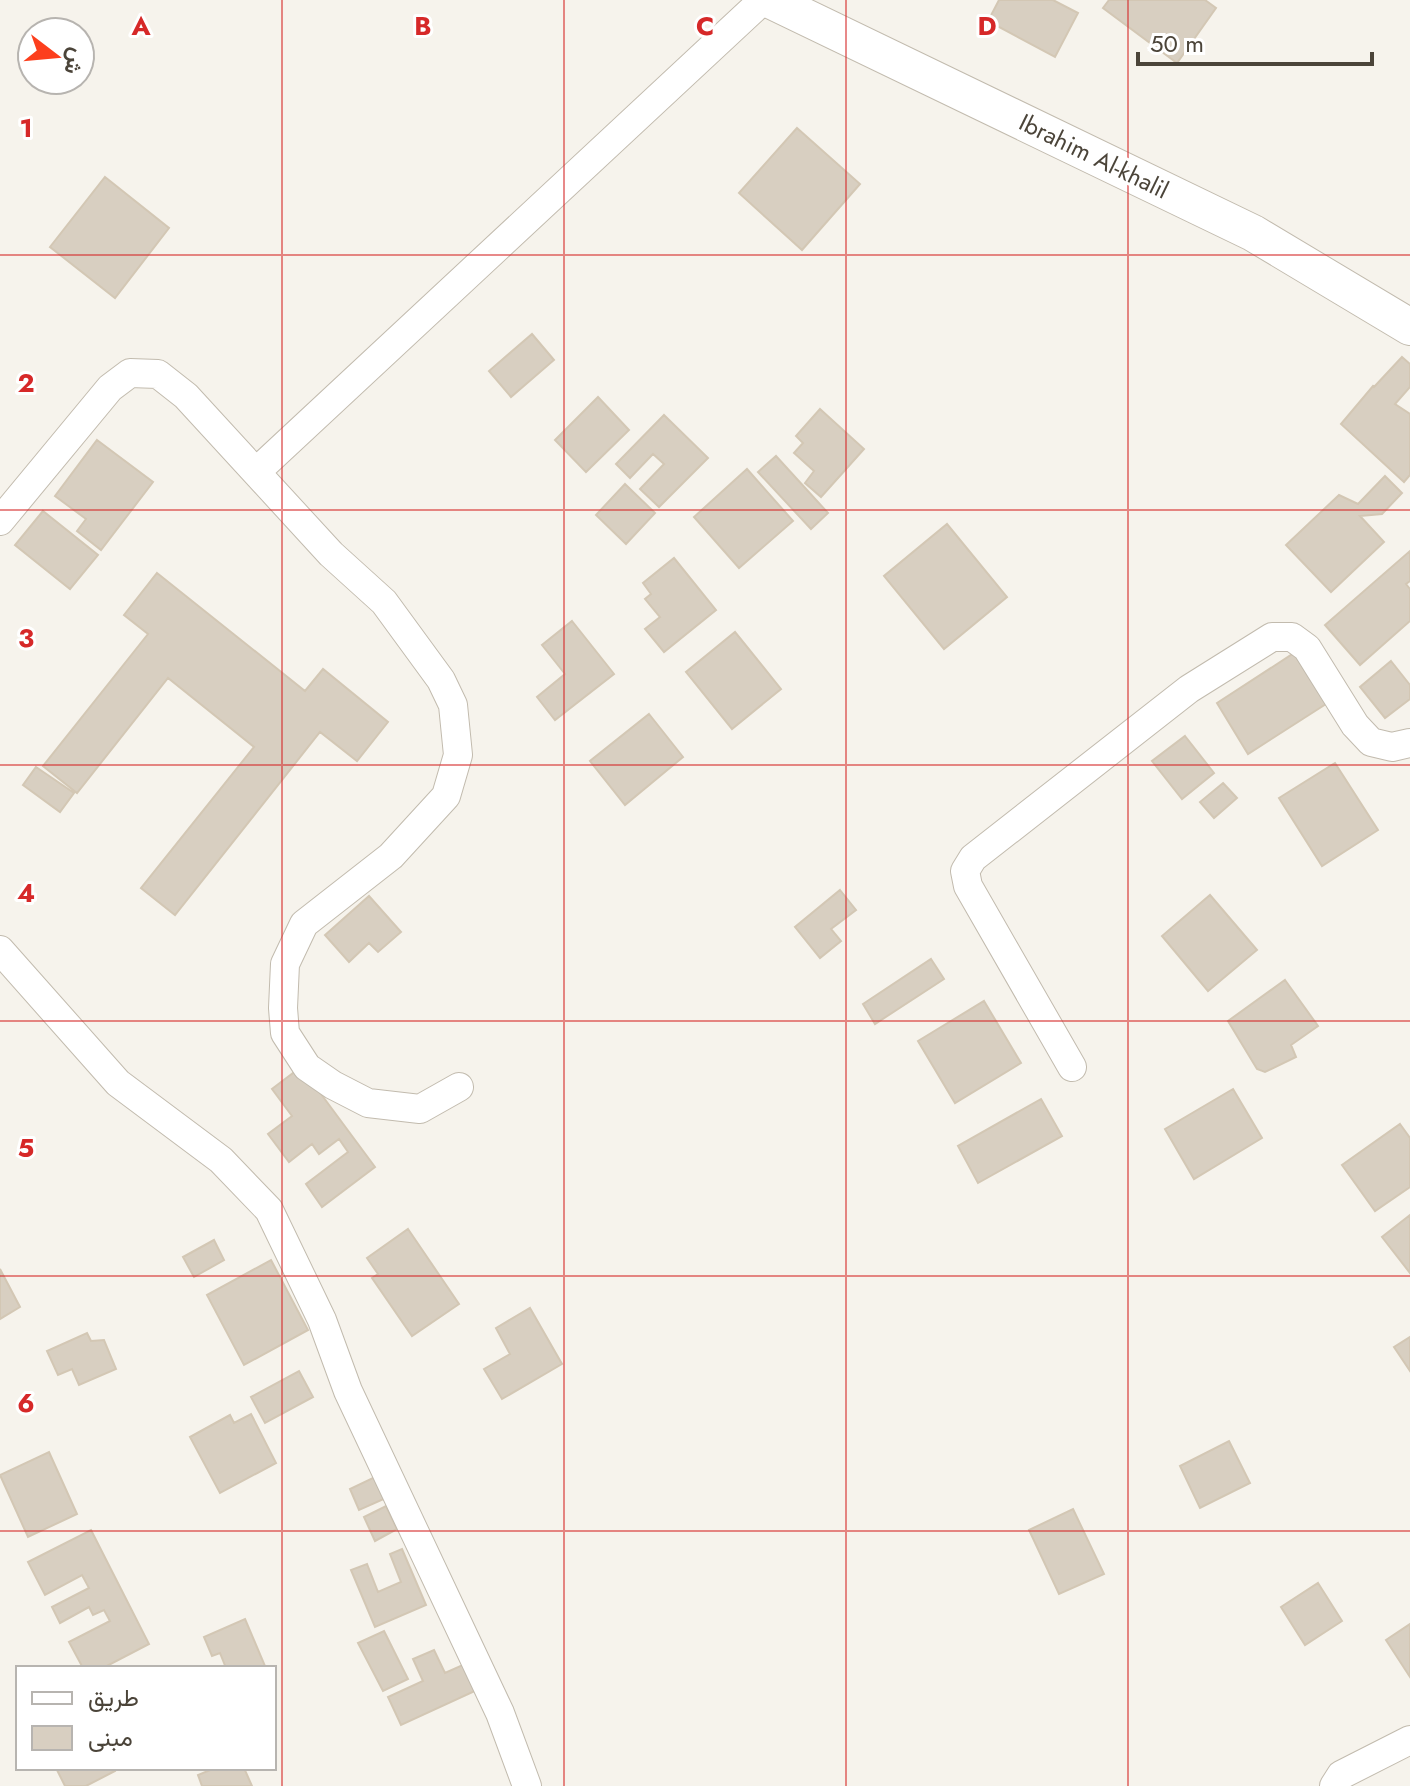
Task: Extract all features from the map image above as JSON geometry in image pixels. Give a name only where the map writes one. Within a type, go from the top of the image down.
[{"type":"street","points":[[256,472],[763,0]]},
{"type":"street","name":"Ibrahim Al-khalil","points":[[770,0],[1253,233],[1410,327]]},
{"type":"street","points":[[0,521],[110,388],[130,373],[158,374],[177,388],[331,554],[384,602],[441,680],[453,705],[458,755],[446,796],[391,856],[304,924],[285,964],[285,1033],[307,1067],[368,1103],[420,1109],[459,1087]]},
{"type":"street","points":[[1072,1067],[968,886],[965,871],[973,858],[1189,689],[1272,637],[1292,637],[1307,648],[1355,725],[1371,742],[1392,747],[1410,743]]},
{"type":"street","points":[[0,950],[118,1083],[221,1160],[269,1210],[322,1320],[348,1391],[500,1713],[527,1786]]},
{"type":"street","points":[[1334,1786],[1341,1775],[1410,1740]]},
{"type":"building","points":[[999,0],[1053,0],[1078,13],[1055,57],[988,21]]},
{"type":"building","points":[[1109,0],[1205,0],[1216,8],[1177,63],[1103,8]]},
{"type":"building","points":[[797,128],[860,184],[802,250],[739,193]]},
{"type":"building","points":[[105,177],[169,228],[115,298],[50,247]]},
{"type":"building","points":[[532,334],[554,360],[511,397],[489,371]]},
{"type":"building","points":[[1402,357],[1410,364],[1410,387],[1395,404],[1410,414],[1410,475],[1404,482],[1341,424]]},
{"type":"building","points":[[598,397],[629,430],[586,472],[555,440]]},
{"type":"building","points":[[820,409],[864,449],[821,497],[805,483],[814,471],[794,453],[803,443],[796,436]]},
{"type":"building","points":[[664,415],[708,458],[659,507],[640,489],[664,464],[653,454],[630,478],[616,464]]},
{"type":"building","points":[[97,440],[153,482],[101,550],[77,531],[86,519],[55,496]]},
{"type":"building","points":[[776,456],[828,513],[811,529],[758,472]]},
{"type":"building","points":[[747,469],[793,521],[739,568],[694,517]]},
{"type":"building","points":[[1385,476],[1402,493],[1382,514],[1360,516],[1384,542],[1331,592],[1286,545],[1339,495],[1358,504]]},
{"type":"building","points":[[625,484],[655,513],[626,544],[596,515]]},
{"type":"building","points":[[43,511],[98,555],[70,589],[15,545]]},
{"type":"building","points":[[947,524],[1007,597],[944,649],[884,576]]},
{"type":"building","points":[[1410,551],[1410,581],[1406,584],[1410,589],[1410,621],[1360,665],[1325,625]]},
{"type":"building","points":[[674,558],[716,610],[664,652],[645,629],[660,617],[645,599],[651,594],[643,583]]},
{"type":"building","points":[[157,573],[305,691],[323,669],[388,722],[357,761],[320,732],[175,915],[141,888],[254,747],[168,678],[77,793],[43,766],[148,634],[124,615]]},
{"type":"building","points":[[572,621],[614,674],[555,720],[537,697],[565,674],[542,645]]},
{"type":"building","points":[[735,632],[781,689],[732,729],[686,672]]},
{"type":"building","points":[[1294,653],[1326,704],[1248,754],[1217,703]]},
{"type":"building","points":[[1391,661],[1410,685],[1410,699],[1385,718],[1360,687]]},
{"type":"building","points":[[649,714],[683,757],[625,805],[590,761]]},
{"type":"building","points":[[1185,736],[1214,773],[1182,799],[1152,761]]},
{"type":"building","points":[[1335,763],[1378,830],[1322,866],[1279,798]]},
{"type":"building","points":[[36,767],[74,793],[60,812],[23,785]]},
{"type":"building","points":[[1223,783],[1237,798],[1214,818],[1200,802]]},
{"type":"building","points":[[840,890],[856,910],[831,929],[841,941],[820,958],[795,927]]},
{"type":"building","points":[[1210,895],[1257,950],[1208,991],[1162,936]]},
{"type":"building","points":[[369,896],[401,932],[378,952],[369,943],[349,962],[325,935]]},
{"type":"building","points":[[931,959],[944,979],[875,1024],[863,1004]]},
{"type":"building","points":[[1285,980],[1318,1026],[1291,1045],[1296,1057],[1265,1072],[1257,1069],[1228,1021]]},
{"type":"building","points":[[984,1001],[1021,1063],[955,1103],[918,1041]]},
{"type":"building","points":[[301,1067],[375,1167],[322,1207],[306,1184],[348,1152],[339,1139],[319,1154],[312,1144],[289,1162],[268,1134],[292,1116],[272,1089]]},
{"type":"building","points":[[1233,1089],[1262,1138],[1194,1179],[1165,1129]]},
{"type":"building","points":[[1041,1099],[1062,1136],[978,1183],[958,1146]]},
{"type":"building","points":[[1400,1124],[1410,1138],[1410,1187],[1375,1211],[1342,1165]]},
{"type":"building","points":[[1410,1215],[1410,1273],[1382,1237]]},
{"type":"building","points":[[408,1229],[459,1304],[412,1336],[372,1278],[378,1274],[367,1258]]},
{"type":"building","points":[[214,1240],[224,1260],[194,1277],[183,1257]]},
{"type":"building","points":[[271,1260],[308,1330],[244,1365],[207,1295]]},
{"type":"building","points":[[0,1269],[20,1307],[0,1319]]},
{"type":"building","points":[[530,1308],[562,1364],[502,1399],[484,1369],[510,1354],[496,1328]]},
{"type":"building","points":[[87,1333],[91,1341],[104,1340],[116,1369],[79,1385],[72,1369],[58,1375],[47,1351]]},
{"type":"building","points":[[1410,1337],[1410,1371],[1394,1347]]},
{"type":"building","points":[[299,1371],[313,1397],[265,1423],[251,1397]]},
{"type":"building","points":[[251,1414],[276,1463],[220,1493],[190,1437],[230,1415],[234,1423]]},
{"type":"building","points":[[1229,1441],[1250,1483],[1200,1508],[1180,1466]]},
{"type":"building","points":[[49,1452],[77,1514],[28,1537],[0,1475]]},
{"type":"building","points":[[377,1476],[386,1498],[359,1510],[350,1489]]},
{"type":"building","points":[[386,1506],[397,1529],[375,1541],[364,1517]]},
{"type":"building","points":[[1073,1509],[1104,1574],[1059,1594],[1029,1530]]},
{"type":"building","points":[[91,1530],[149,1644],[107,1666],[82,1666],[69,1642],[110,1621],[104,1610],[93,1615],[89,1607],[60,1623],[52,1607],[89,1588],[82,1575],[45,1595],[28,1562]]},
{"type":"building","points":[[402,1549],[426,1605],[375,1627],[351,1570],[367,1564],[378,1592],[401,1582],[390,1554]]},
{"type":"building","points":[[1318,1583],[1342,1621],[1305,1645],[1281,1607]]},
{"type":"building","points":[[245,1619],[265,1666],[225,1666],[220,1653],[212,1656],[204,1637]]},
{"type":"building","points":[[1410,1624],[1410,1677],[1386,1640]]},
{"type":"building","points":[[384,1631],[408,1679],[383,1691],[358,1643]]},
{"type":"building","points":[[434,1650],[445,1673],[465,1664],[477,1690],[401,1725],[388,1697],[423,1681],[413,1659]]},
{"type":"building","points":[[57,1770],[115,1771],[86,1786],[65,1786]]},
{"type":"building","points":[[210,1770],[245,1770],[252,1786],[202,1786],[198,1775]]}]
